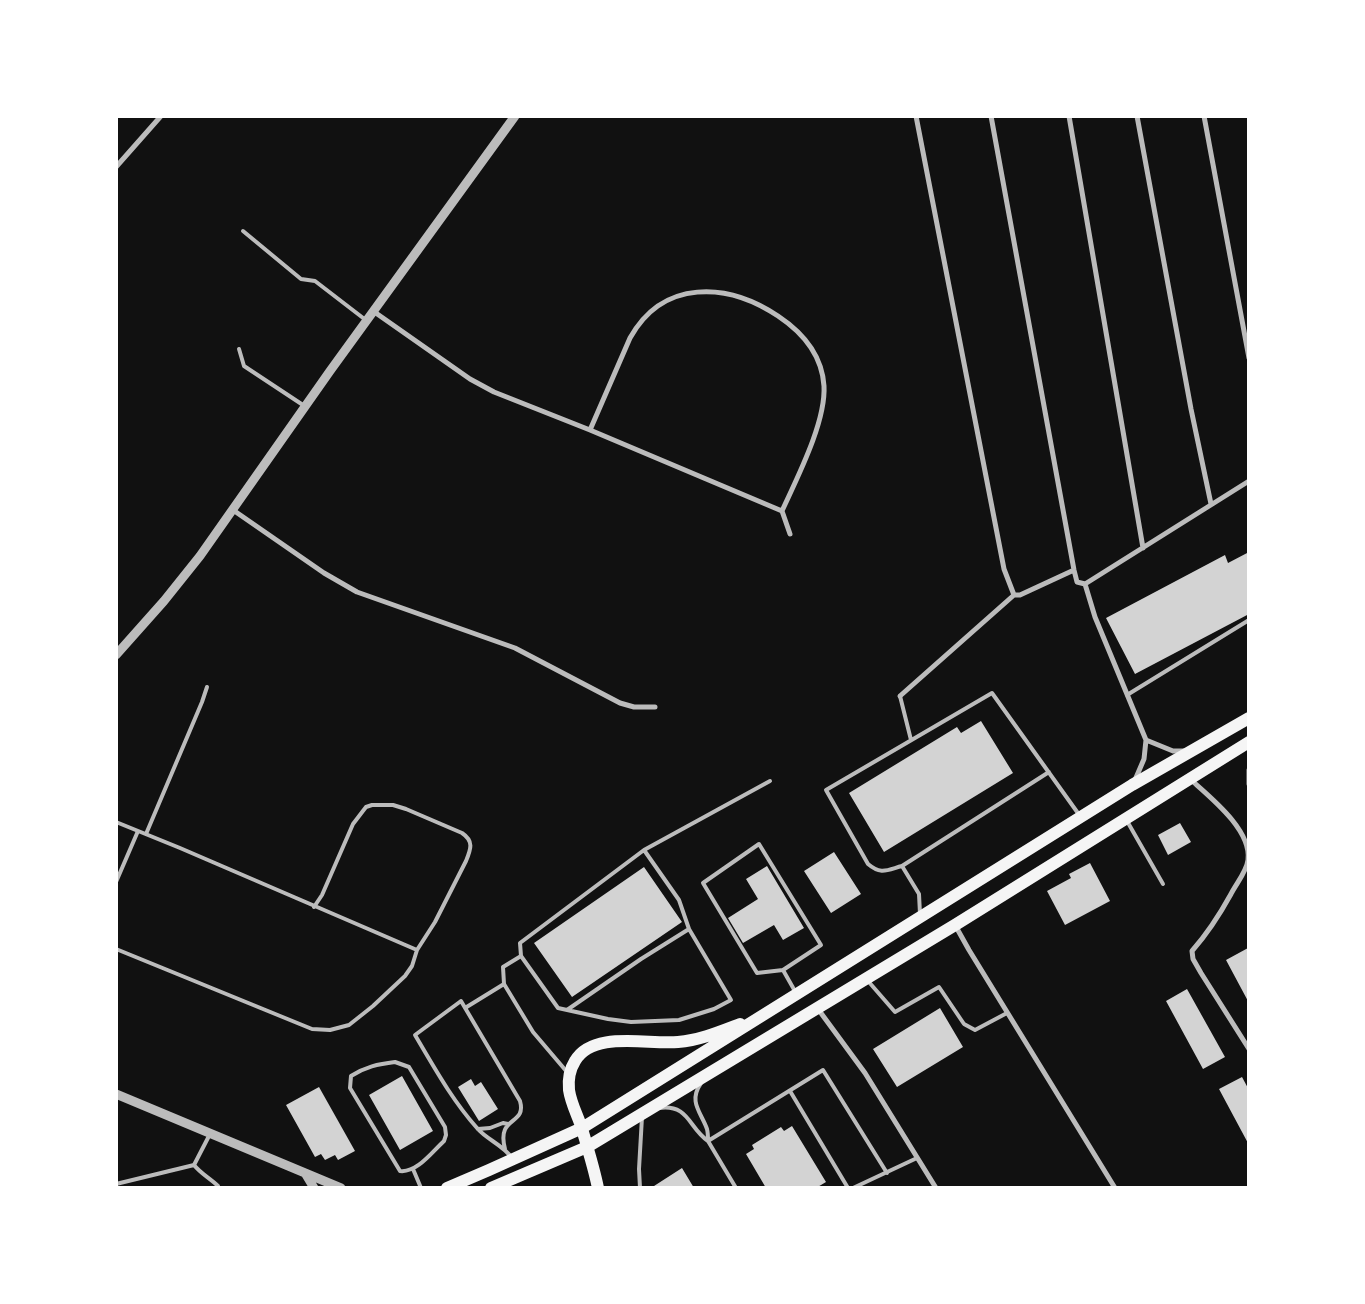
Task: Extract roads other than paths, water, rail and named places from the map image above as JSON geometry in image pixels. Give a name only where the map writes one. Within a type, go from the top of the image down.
[{"type":"main road","points":[[446,1188],[582,1128],[1132,786],[1249,718]]},
{"type":"main road","points":[[491,1188],[587,1147],[818,1009],[1249,742]]},
{"type":"main road","points":[[598,1188],[582,1128],[568,1088],[572,1066],[584,1049],[595,1044],[617,1042],[677,1042],[706,1038],[774,1009]]},
{"type":"street","points":[[116,167],[161,116]]},
{"type":"street","points":[[116,655],[164,601],[233,510],[367,320],[515,116]]},
{"type":"street","points":[[916,116],[1004,569],[1014,594]]},
{"type":"street","points":[[990,116],[1077,582],[1085,584],[1249,481]]},
{"type":"street","points":[[1069,116],[1143,548]]},
{"type":"street","points":[[1137,116],[1189,399],[1211,504]]},
{"type":"street","points":[[1204,116],[1249,358]]},
{"type":"street","points":[[590,430],[637,326],[651,311],[668,300],[696,292],[723,292],[746,299],[775,314],[802,336],[818,360],[823,377],[823,405],[820,419],[782,511],[790,534]]},
{"type":"street","points":[[374,311],[470,379],[520,403],[590,430],[782,511]]},
{"type":"street","points":[[233,510],[324,573],[357,592],[516,648],[620,703],[634,707],[655,707]]},
{"type":"street","points":[[1014,594],[1020,595],[1074,570]]},
{"type":"street","points":[[1085,584],[1095,616],[1146,740],[1144,759],[1132,786]]},
{"type":"street","points":[[900,696],[1014,594]]},
{"type":"street","points":[[1146,740],[1173,751],[1193,751]]},
{"type":"street","points":[[1249,770],[1249,784]]},
{"type":"street","points":[[1190,779],[1225,810],[1241,834],[1249,852],[1249,863],[1226,904],[1192,951],[1193,959],[1201,973],[1249,1049]]},
{"type":"street","points":[[955,925],[1115,1188]]},
{"type":"street","points":[[818,1009],[865,1074],[936,1188]]},
{"type":"street","points":[[116,1094],[341,1188]]},
{"type":"street","points":[[305,1173],[314,1188]]},
{"type":"lane","points":[[243,231],[301,279],[316,281],[367,320]]},
{"type":"lane","points":[[239,349],[244,366],[306,407]]},
{"type":"lane","points":[[1127,695],[1249,620]]},
{"type":"lane","points":[[146,834],[207,687]]},
{"type":"lane","points":[[1049,772],[902,866],[884,871],[876,870],[868,864],[826,790],[992,693],[1082,817]]},
{"type":"lane","points":[[900,696],[911,740]]},
{"type":"lane","points":[[644,850],[679,900],[689,929],[731,1000],[714,1009],[679,1020],[631,1022],[558,1008],[521,956],[520,943],[644,850],[770,781]]},
{"type":"lane","points":[[116,949],[319,1031],[342,1028],[366,1013],[405,976],[412,966],[417,950],[435,922],[470,850],[471,842],[468,836],[406,809],[393,805],[372,805],[366,808],[353,824],[322,895],[314,907]]},
{"type":"lane","points":[[1126,819],[1164,884]]},
{"type":"lane","points":[[116,822],[417,950]]},
{"type":"lane","points":[[116,882],[138,831]]},
{"type":"lane","points":[[759,844],[821,945],[783,970],[756,973],[702,883],[759,844]]},
{"type":"lane","points":[[902,866],[919,894],[920,918]]},
{"type":"lane","points":[[567,1010],[641,959],[689,929]]},
{"type":"lane","points":[[521,956],[503,967],[504,984],[533,1032],[570,1074]]},
{"type":"lane","points":[[783,970],[797,995]]},
{"type":"lane","points":[[866,979],[895,1012],[939,987],[964,1024],[975,1030],[1007,1013]]},
{"type":"lane","points":[[465,1008],[504,984]]},
{"type":"lane","points":[[505,1149],[502,1137],[503,1132],[508,1124],[519,1116],[521,1111],[520,1101],[461,1001],[415,1035],[448,1090],[478,1129],[505,1149],[513,1160]]},
{"type":"lane","points":[[394,1062],[409,1067],[445,1127],[446,1135],[444,1141],[413,1169],[400,1171],[350,1088],[352,1076],[364,1068],[394,1062]]},
{"type":"lane","points":[[708,1141],[823,1070],[887,1173]]},
{"type":"lane","points":[[707,1076],[695,1097],[696,1107],[707,1130],[708,1141]]},
{"type":"lane","points":[[790,1091],[848,1188]]},
{"type":"lane","points":[[640,1188],[639,1169],[646,1112],[666,1108],[676,1109],[684,1113],[699,1135],[708,1141],[736,1188]]},
{"type":"lane","points":[[478,1129],[490,1128],[503,1123],[508,1124]]},
{"type":"lane","points":[[116,1184],[194,1165],[210,1134]]},
{"type":"lane","points":[[853,1188],[917,1158]]},
{"type":"lane","points":[[194,1165],[201,1174],[213,1181],[218,1188]]},
{"type":"lane","points":[[413,1169],[421,1188]]}]
